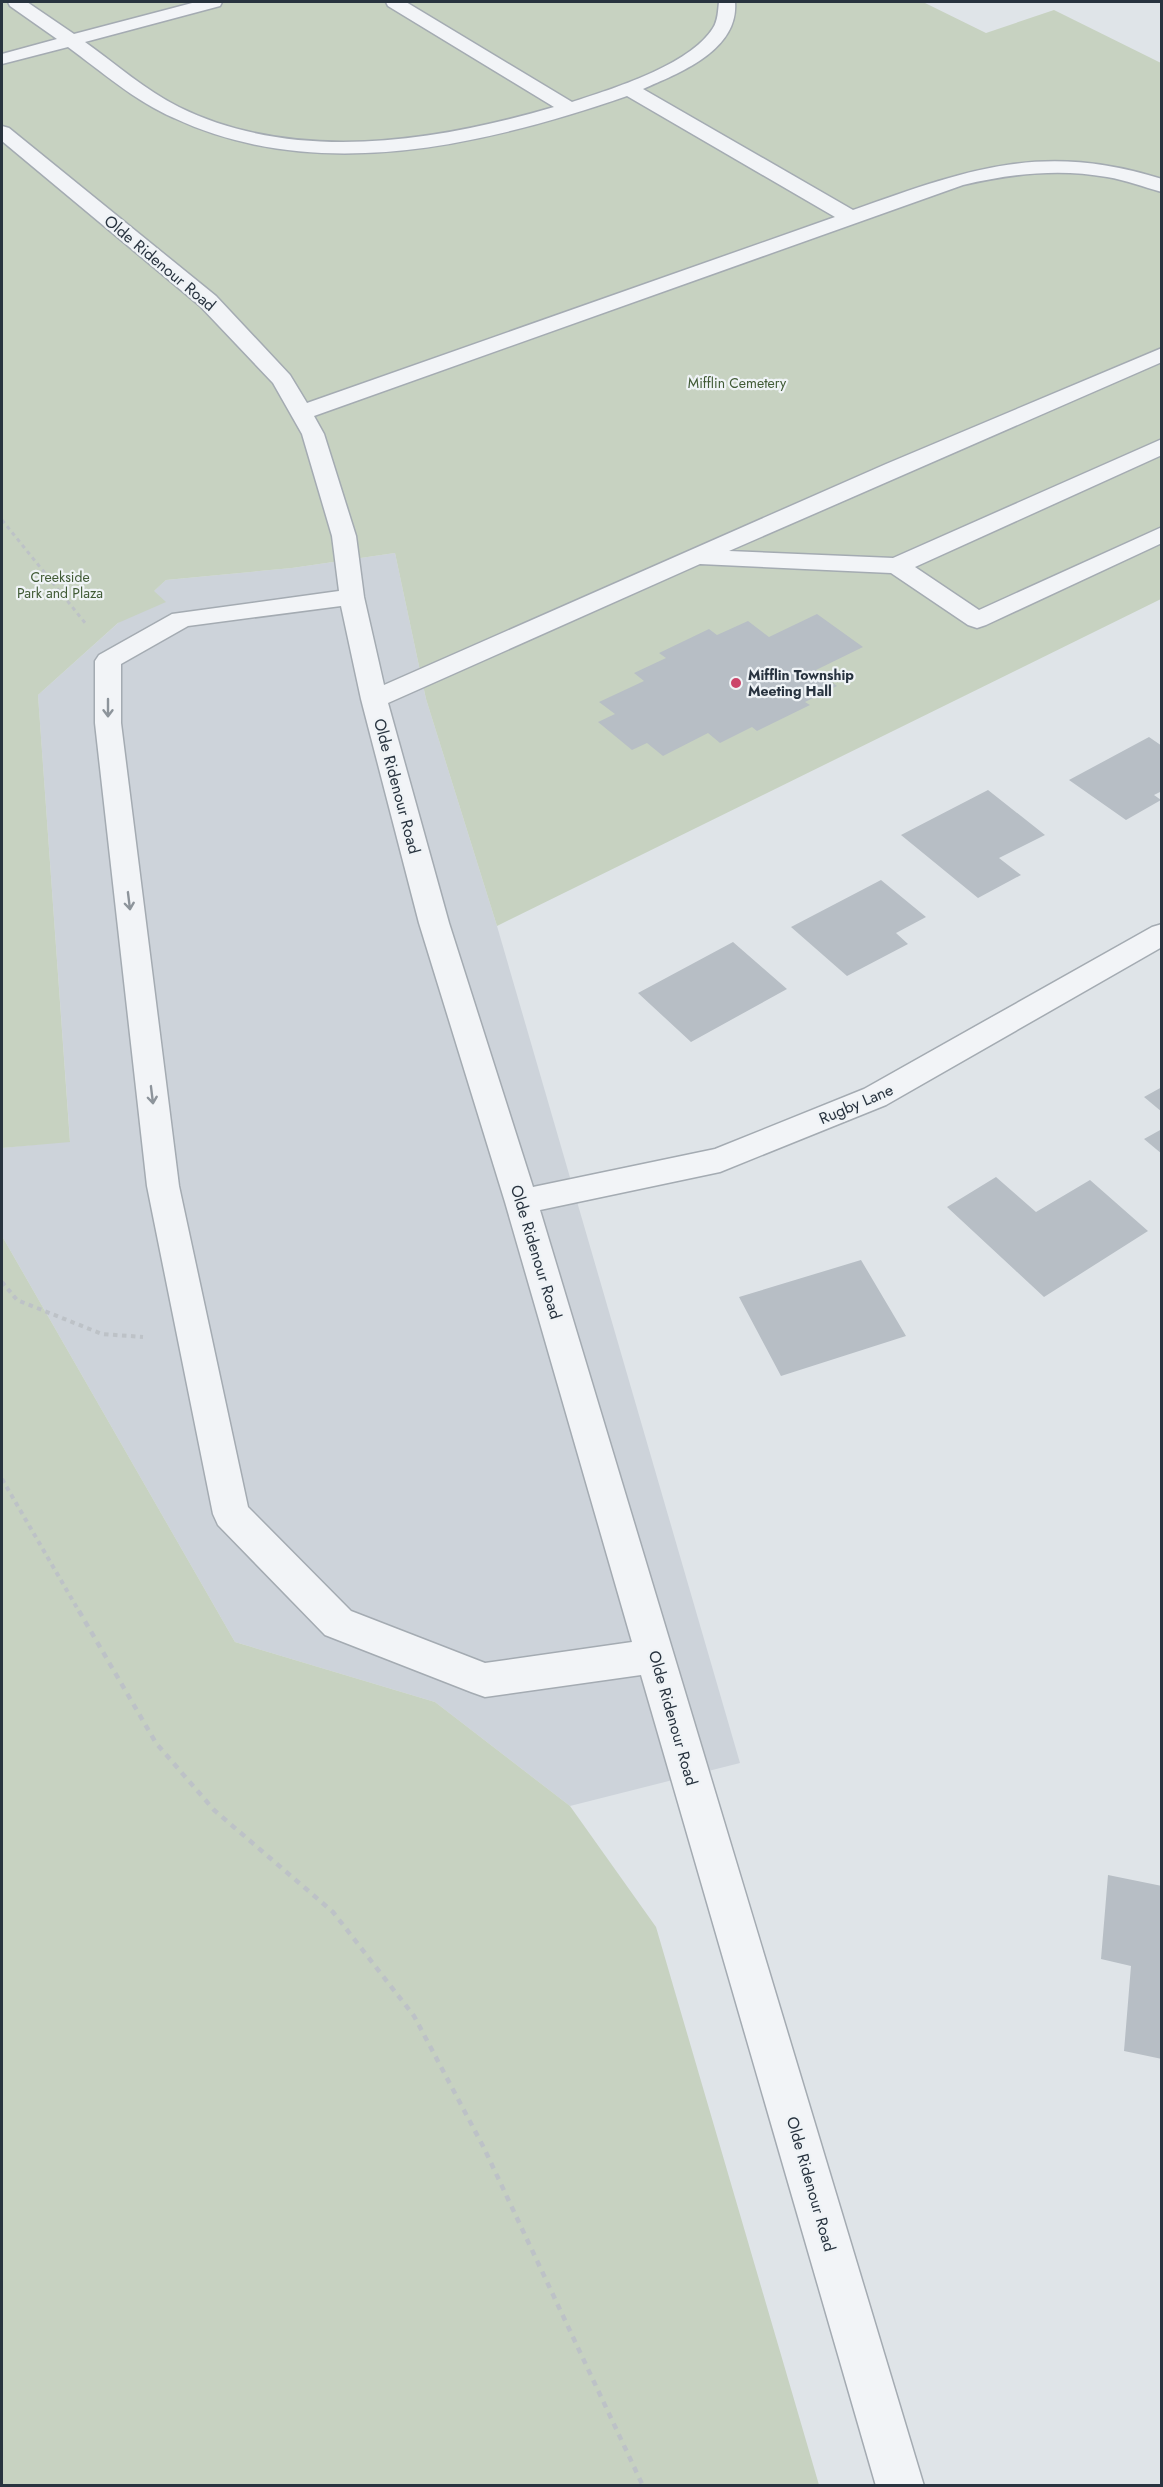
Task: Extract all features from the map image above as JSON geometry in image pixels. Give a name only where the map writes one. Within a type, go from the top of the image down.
[{"type":"street","points":[[16,2],[170,110],[204,125],[234,134],[284,143],[371,146],[415,144],[458,138],[629,89],[679,66],[705,48],[720,32],[727,13],[726,2]]},
{"type":"street","points":[[2,59],[214,2]]},
{"type":"street","points":[[394,2],[568,108]]},
{"type":"street","points":[[629,89],[852,218]]},
{"type":"street","name":"Olde Ridenour Road","points":[[2,132],[208,301],[282,380],[313,434],[341,525],[352,597],[374,699],[434,923],[521,1202],[900,2486]]},
{"type":"street","points":[[301,413],[957,180],[1002,170],[1040,165],[1087,167],[1122,174],[1161,186]]},
{"type":"street","points":[[374,699],[1161,354]]},
{"type":"street","points":[[696,557],[897,566],[1161,446]]},
{"type":"street","points":[[897,566],[977,620],[1161,534]]},
{"type":"street","points":[[352,597],[181,619],[108,661],[108,723],[163,1186],[231,1514],[338,1623],[485,1680],[655,1656]]},
{"type":"street","name":"Rugby Lane","points":[[521,1202],[720,1160],[884,1093],[1161,934]]},
{"type":"path","points":[[2,520],[102,645],[118,655]]},
{"type":"path","points":[[2,1282],[17,1300],[102,1335],[195,1340]]},
{"type":"path","points":[[2,1479],[156,1743],[214,1810],[333,1912],[414,2016],[484,2148],[643,2486]]},
{"type":"shaded area","points":[[395,553],[426,699],[497,926],[740,1763],[570,1806],[435,1702],[235,1642],[2,1236],[2,1148],[70,1141],[38,695],[166,580],[292,568]]},
{"type":"green space","name":"Mifflin Cemetery","points":[[2,2],[923,2],[986,33],[1054,10],[1161,63],[1161,599],[497,926],[426,699],[395,553],[292,568],[166,580],[154,591],[166,602],[118,623],[38,695],[70,1142],[2,1148]]},
{"type":"green space","points":[[2,1236],[235,1642],[435,1702],[570,1806],[656,1927],[819,2485],[2,2485]]},
{"type":"building","name":"Mifflin Township Meeting Hall","points":[[817,614],[863,647],[816,670],[837,686],[805,702],[810,705],[757,731],[752,727],[720,743],[708,733],[663,756],[647,743],[632,750],[598,722],[615,714],[599,702],[644,681],[634,673],[666,658],[659,653],[709,629],[717,635],[748,621],[769,637]]},
{"type":"building","points":[[1149,737],[1162,746],[1162,791],[1154,795],[1161,800],[1126,820],[1069,780]]},
{"type":"building","points":[[988,790],[1045,835],[999,858],[1021,875],[978,898],[901,835]]},
{"type":"building","points":[[881,880],[926,917],[896,933],[908,944],[847,976],[791,927]]},
{"type":"building","points":[[733,942],[787,989],[691,1042],[638,993]]},
{"type":"building","points":[[1162,1087],[1162,1112],[1144,1097]]},
{"type":"building","points":[[1162,1129],[1162,1154],[1144,1139]]},
{"type":"building","points":[[996,1177],[1036,1212],[1090,1180],[1148,1231],[1044,1297],[947,1207]]},
{"type":"building","points":[[861,1260],[906,1336],[781,1376],[739,1297]]},
{"type":"building","points":[[1108,1875],[1162,1886],[1162,2059],[1124,2051],[1131,1966],[1101,1959]]},
{"type":"place","name":"Mifflin Township Meeting Hall","points":[[736,683]]},
{"type":"park label","name":"Creekside Park and Plaza","points":[[60,586]]}]
